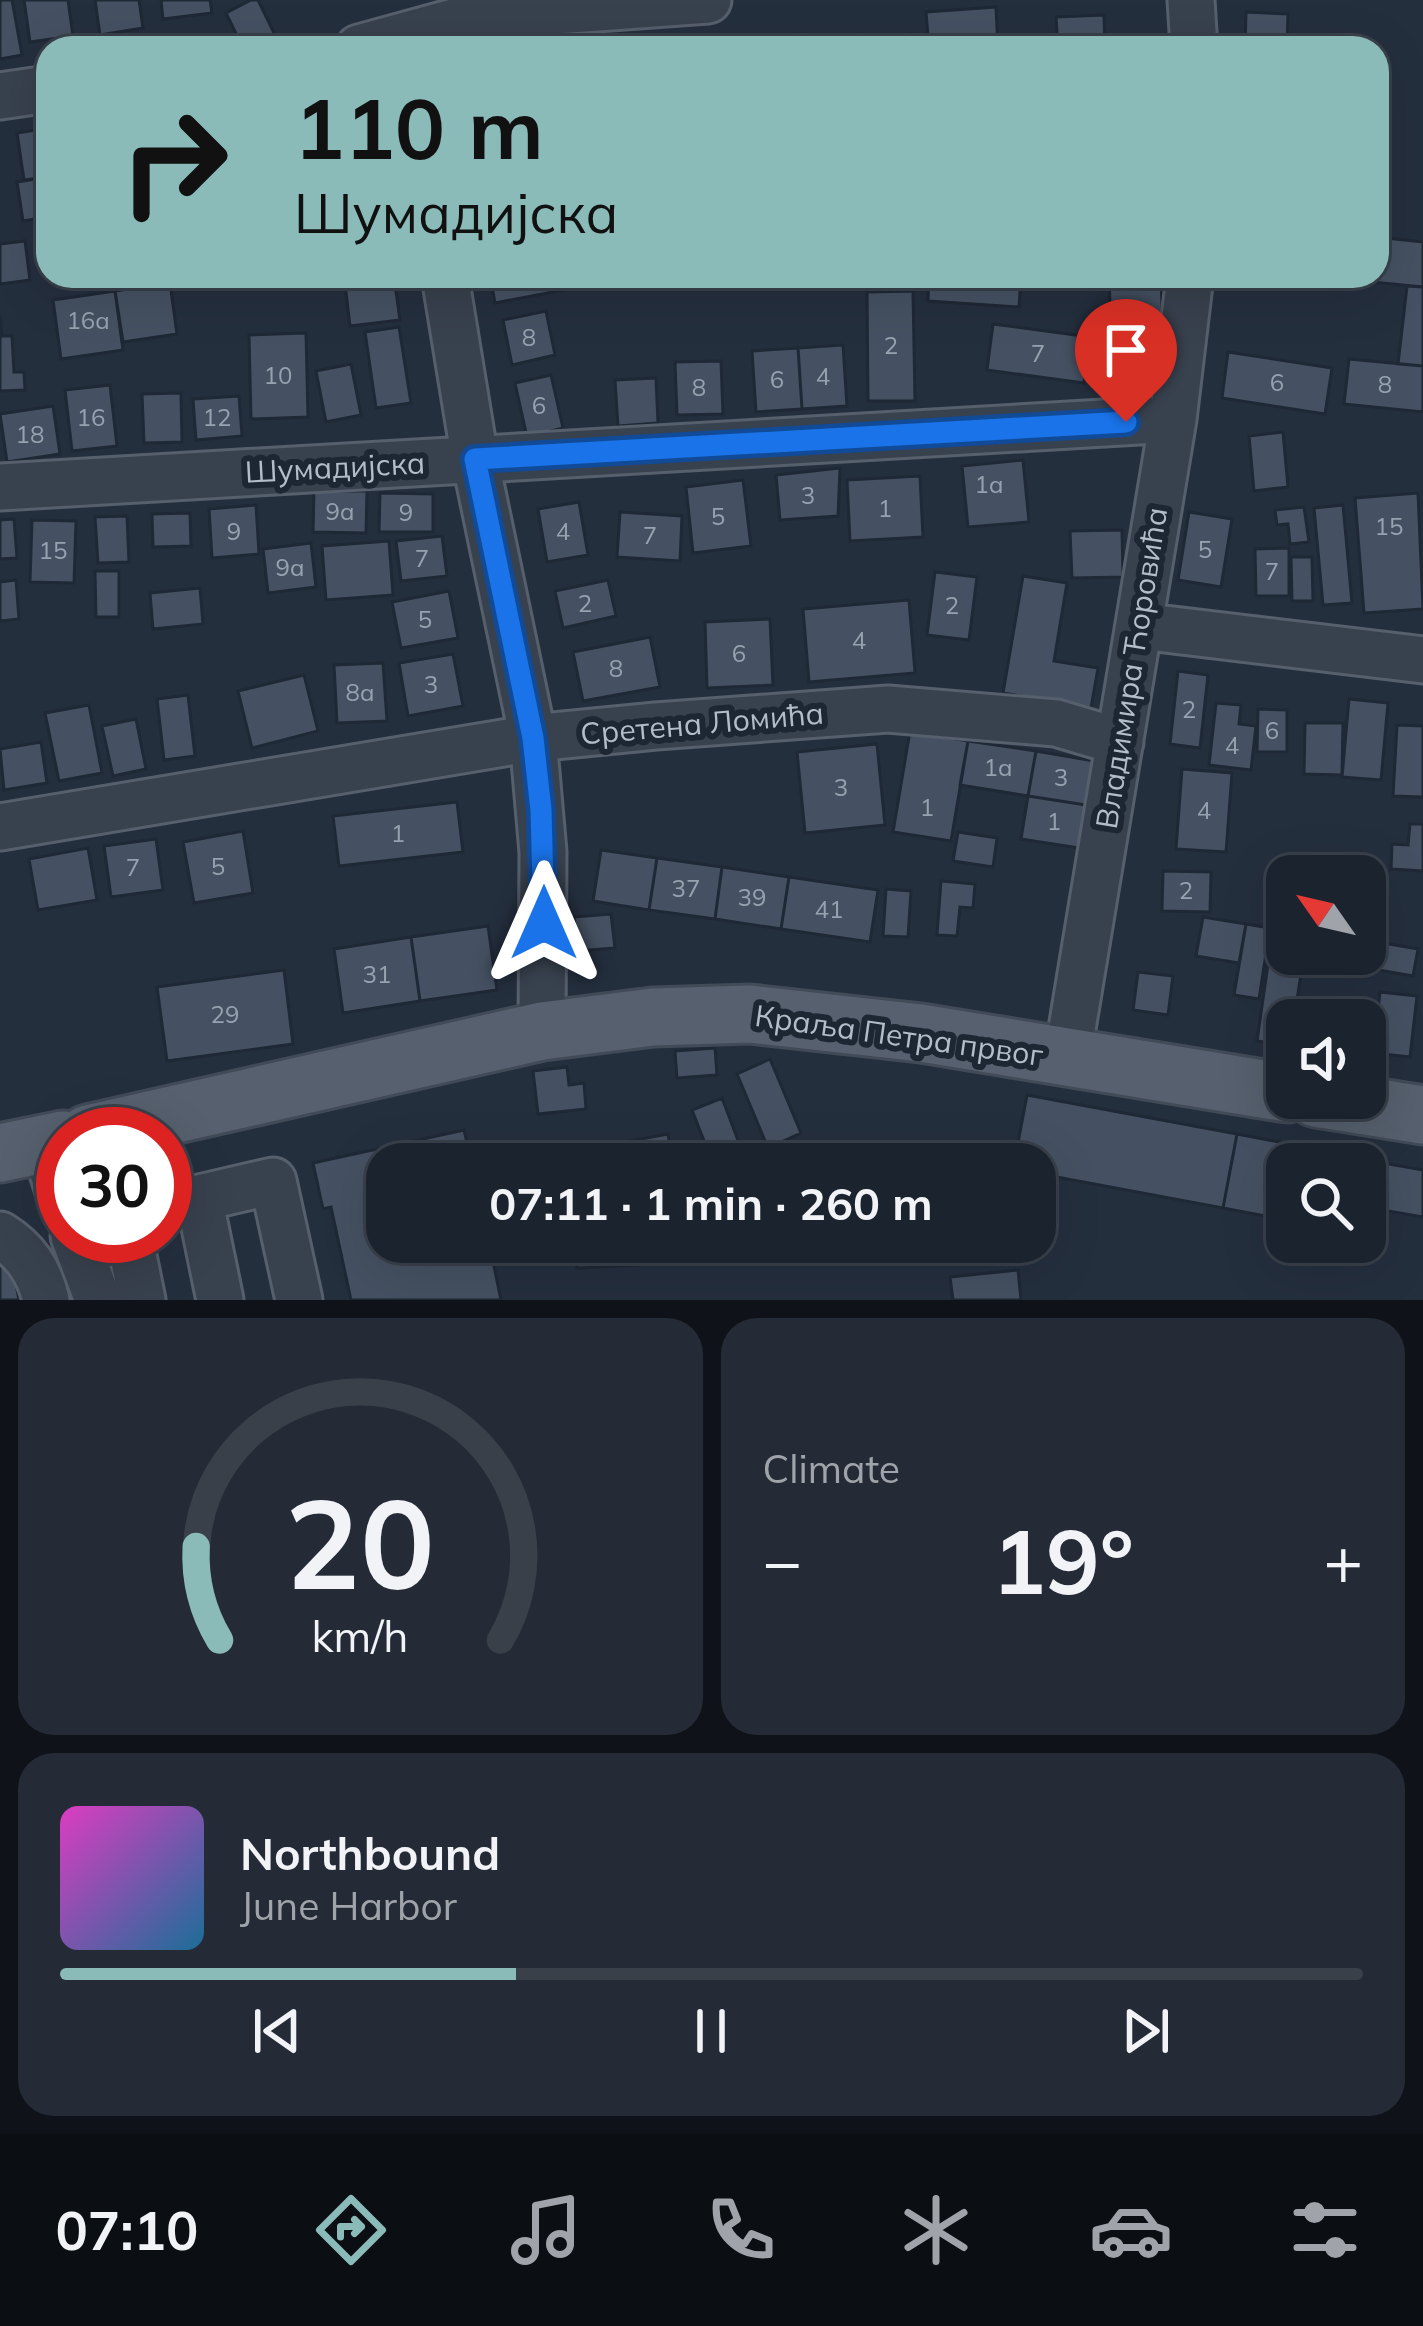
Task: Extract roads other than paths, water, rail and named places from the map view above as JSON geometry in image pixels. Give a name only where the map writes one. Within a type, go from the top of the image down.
[{"type":"main road","name":"Краља Петра првог","points":[[192,1111],[542,1031],[652,1017],[750,1014],[921,1033],[1266,1091]]},
{"type":"main road","points":[[1386,1109],[1423,1115]]},
{"type":"street","points":[[405,28],[472,17],[708,0]]},
{"type":"street","points":[[1191,0],[1192,36]]},
{"type":"street","points":[[0,96],[36,91]]},
{"type":"street","points":[[448,288],[475,459],[533,738],[544,889],[542,1031]]},
{"type":"street","name":"Владимира Ћоровића","points":[[1067,1059],[1173,419],[1189,288]]},
{"type":"street","name":"Шумадијска","points":[[0,487],[1173,419]]},
{"type":"street","points":[[1140,626],[1423,660]]},
{"type":"street","name":"Сретена Ломића","points":[[0,827],[533,738],[888,709],[1056,723],[1120,742]]},
{"type":"street","points":[[192,1200],[273,1181],[299,1300]]},
{"type":"street","points":[[192,1228],[220,1300]]},
{"type":"street","points":[[0,1235],[35,1267],[46,1300]]},
{"type":"street","points":[[84,1263],[98,1300]]},
{"type":"street","points":[[134,1263],[142,1300]]}]
